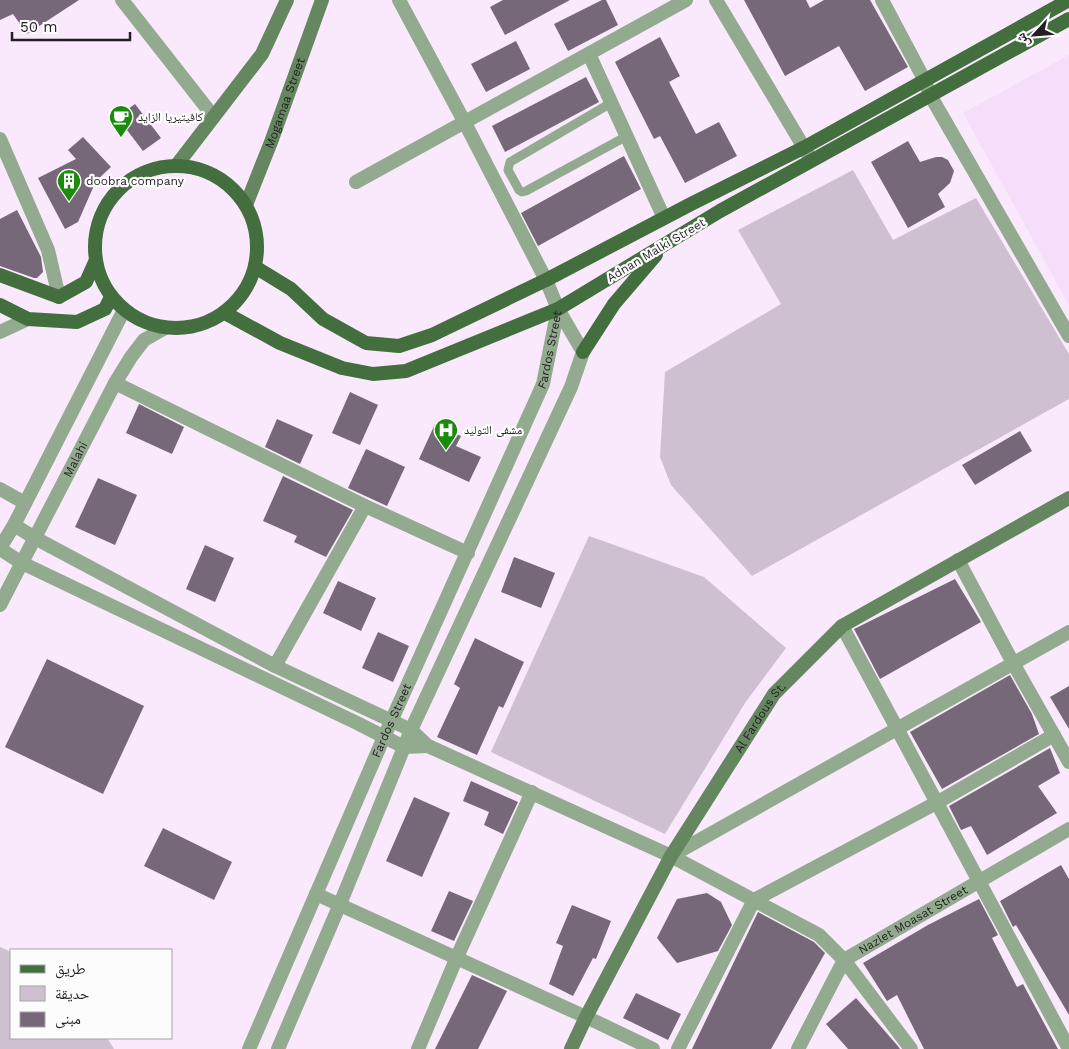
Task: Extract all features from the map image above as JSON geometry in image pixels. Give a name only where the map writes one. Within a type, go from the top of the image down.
[{"type":"main road","points":[[176,166],[262,54],[287,0]]},
{"type":"main road","name":"Mogamaa Street","points":[[246,205],[271,142],[322,0]]},
{"type":"main road","name":"Adnan Malki Street","points":[[255,267],[291,289],[323,319],[366,343],[399,346],[432,335],[546,280],[805,147],[1069,0]]},
{"type":"main road","name":"Adnan Malki Street","points":[[225,313],[280,343],[342,368],[373,374],[406,371],[558,309],[720,211],[1069,19]]},
{"type":"main road","points":[[0,275],[59,297],[86,282],[94,262],[96,235],[102,213],[115,194],[132,179],[153,169],[176,166],[197,168],[216,176],[233,189],[246,205],[254,225],[258,246],[255,267],[249,284],[239,300],[225,313],[207,323],[186,329],[165,328],[143,322],[124,310],[111,297],[94,262]]},
{"type":"main road","points":[[583,352],[614,304],[663,247]]},
{"type":"main road","points":[[0,305],[28,319],[77,322],[105,309],[111,297]]},
{"type":"main road","name":"Al Fardous St.","points":[[571,1049],[671,856],[774,694],[842,626],[1069,498]]},
{"type":"street","points":[[122,0],[213,116]]},
{"type":"street","points":[[399,0],[546,280],[558,309]]},
{"type":"street","points":[[356,182],[686,0]]},
{"type":"street","points":[[716,0],[812,161]]},
{"type":"street","points":[[882,0],[925,81],[930,95],[1069,336]]},
{"type":"street","points":[[589,54],[664,218]]},
{"type":"street","points":[[0,139],[48,250],[59,297]]},
{"type":"street","name":"Fardos Street","points":[[278,1049],[411,730],[571,387],[583,352],[558,309]]},
{"type":"street","name":"Fardos Street","points":[[249,1049],[384,737],[543,384],[558,309]]},
{"type":"street","name":"Malahi","points":[[0,549],[124,310]]},
{"type":"street","points":[[0,332],[28,319]]},
{"type":"street","name":"Malahi","points":[[0,605],[115,383],[144,340],[165,328]]},
{"type":"street","points":[[115,383],[365,506],[468,553]]},
{"type":"street","points":[[0,489],[25,504]]},
{"type":"street","points":[[275,666],[365,506]]},
{"type":"street","points":[[14,525],[275,666],[411,730],[428,746],[671,856],[819,935],[844,960],[911,1049]]},
{"type":"street","points":[[0,549],[22,563],[404,747],[428,746]]},
{"type":"street","points":[[958,560],[1069,762]]},
{"type":"street","points":[[842,626],[1069,1049]]},
{"type":"street","points":[[671,856],[1069,632]]},
{"type":"street","points":[[678,1049],[754,900],[938,802],[1054,735]]},
{"type":"street","points":[[418,1049],[457,957],[532,792]]},
{"type":"street","name":"Nazlet Moasat Street","points":[[798,1049],[844,960],[1068,833]]},
{"type":"street","points":[[316,894],[457,957],[653,1049]]},
{"type":"lane","points":[[612,103],[510,162],[508,170],[519,190],[522,192],[526,191],[627,136]]},
{"type":"shaded area","points":[[1069,55],[1069,305],[963,113]]},
{"type":"green space","points":[[853,170],[893,240],[976,198],[1069,354],[1069,399],[752,576],[671,485],[660,457],[665,372],[781,304],[738,230]]},
{"type":"green space","points":[[589,536],[704,577],[786,648],[745,703],[665,834],[491,752]]},
{"type":"green space","points":[[0,947],[10,952],[10,1039],[108,1039],[114,1049],[0,1049]]},
{"type":"building","points":[[0,0],[79,0],[27,34],[13,14],[0,20]]},
{"type":"building","points":[[503,0],[570,0],[505,35],[490,7]]},
{"type":"building","points":[[602,0],[606,0],[618,25],[568,51],[554,24]]},
{"type":"building","points":[[744,0],[806,0],[810,8],[824,0],[870,0],[908,67],[865,91],[839,46],[785,76]]},
{"type":"building","points":[[660,37],[680,76],[669,82],[696,134],[719,122],[737,156],[685,183],[660,136],[654,139],[615,62]]},
{"type":"building","points":[[516,41],[530,69],[486,92],[471,64]]},
{"type":"building","points":[[586,77],[599,102],[505,152],[492,126]]},
{"type":"building","points":[[135,104],[161,138],[143,151],[117,117]]},
{"type":"building","name":"doobra company","points":[[83,137],[111,167],[96,181],[78,222],[65,229],[38,178],[76,159],[68,150]]},
{"type":"building","points":[[908,141],[920,162],[942,157],[948,160],[954,171],[950,183],[938,194],[945,207],[908,228],[871,162]]},
{"type":"building","points":[[624,156],[641,189],[538,246],[521,213]]},
{"type":"building","points":[[17,210],[41,257],[43,272],[37,278],[0,266],[0,219]]},
{"type":"building","points":[[350,392],[378,405],[360,445],[332,433]]},
{"type":"building","points":[[139,404],[184,427],[172,454],[126,433]]},
{"type":"building","points":[[277,419],[313,435],[300,464],[265,447]]},
{"type":"building","name":"مشفى التوليد","points":[[435,424],[461,436],[456,446],[481,457],[469,482],[419,459]]},
{"type":"building","points":[[1020,431],[1032,451],[975,485],[962,465]]},
{"type":"building","points":[[366,449],[405,467],[387,506],[348,488]]},
{"type":"building","points":[[283,476],[353,510],[326,557],[294,542],[297,536],[263,521]]},
{"type":"building","points":[[98,478],[137,495],[115,545],[75,527]]},
{"type":"building","points":[[205,545],[234,558],[215,602],[186,589]]},
{"type":"building","points":[[514,557],[555,573],[541,608],[501,592]]},
{"type":"building","points":[[955,579],[981,622],[880,679],[854,629]]},
{"type":"building","points":[[338,581],[376,598],[361,631],[323,613]]},
{"type":"building","points":[[378,632],[409,646],[393,682],[362,668]]},
{"type":"building","points":[[475,638],[524,662],[503,708],[499,706],[477,755],[437,737],[460,688],[454,684]]},
{"type":"building","points":[[47,659],[144,706],[103,794],[5,747]]},
{"type":"building","points":[[1010,675],[1032,714],[1039,734],[942,789],[910,732]]},
{"type":"building","points":[[1069,686],[1069,729],[1050,697]]},
{"type":"building","points":[[1050,748],[1060,773],[1038,786],[1057,813],[987,855],[971,826],[961,830],[949,806]]},
{"type":"building","points":[[471,781],[518,802],[503,834],[484,825],[489,812],[463,801]]},
{"type":"building","points":[[414,797],[450,813],[422,877],[386,861]]},
{"type":"building","points":[[163,828],[232,862],[214,900],[144,866]]},
{"type":"building","points":[[1061,865],[1069,879],[1069,1015],[1016,925],[1013,927],[1000,901]]},
{"type":"building","points":[[449,891],[473,901],[454,941],[431,931]]},
{"type":"building","points":[[707,893],[721,902],[732,925],[718,951],[677,963],[657,938],[677,899]]},
{"type":"building","points":[[979,899],[998,935],[992,938],[1017,987],[1023,984],[1058,1049],[924,1049],[897,995],[887,1001],[863,963],[928,925]]},
{"type":"building","points":[[572,905],[611,921],[596,959],[593,958],[573,996],[549,984],[563,946],[556,943]]},
{"type":"building","points":[[758,912],[814,942],[825,953],[771,1049],[692,1049]]},
{"type":"building","points":[[472,975],[507,991],[478,1049],[435,1049]]},
{"type":"building","points":[[636,993],[681,1014],[668,1040],[623,1018]]},
{"type":"building","points":[[856,998],[900,1049],[848,1049],[826,1024]]},
{"type":"place","name":"كافيتيريا الزايد","points":[[121,138]]},
{"type":"place","name":"doobra company","points":[[69,202]]},
{"type":"place","name":"مشفى التوليد","points":[[446,451]]}]
